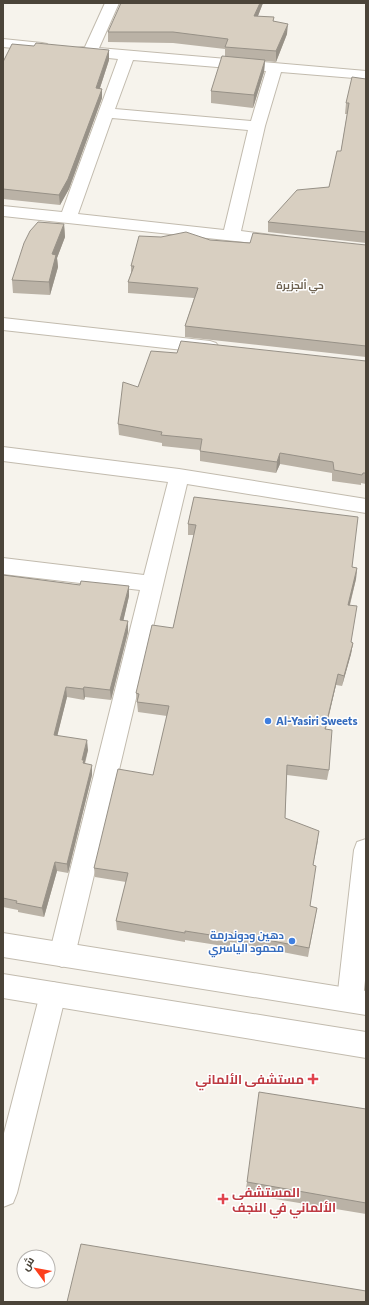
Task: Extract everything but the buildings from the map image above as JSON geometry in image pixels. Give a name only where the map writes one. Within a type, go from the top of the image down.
[{"type":"street","points":[[90,52],[112,3]]},
{"type":"street","points":[[3,43],[90,52],[366,74]]},
{"type":"street","points":[[68,218],[127,55]]},
{"type":"street","points":[[231,236],[257,126],[275,67]]},
{"type":"street","points":[[105,113],[257,126]]},
{"type":"street","points":[[3,211],[298,243]]},
{"type":"street","points":[[3,324],[224,349]]},
{"type":"street","points":[[3,454],[179,476],[366,506]]},
{"type":"street","points":[[62,955],[179,476]]},
{"type":"street","points":[[3,566],[153,584]]},
{"type":"street","points":[[3,945],[358,1002],[366,850]]},
{"type":"street","points":[[3,986],[366,1045]]},
{"type":"street","points":[[3,1193],[53,994]]},
{"type":"place","name":"Al-Yasiri Sweets","points":[[268,721]]},
{"type":"place","name":"دهين ودوندرمة محمود الياسري","points":[[292,941]]},
{"type":"place","name":"مستشفى الألماني","points":[[313,1079]]},
{"type":"place","name":"المستشفى الألماني في النجف","points":[[223,1199]]},
{"type":"district","name":"حي ألجزيرة","points":[[300,285]]}]
